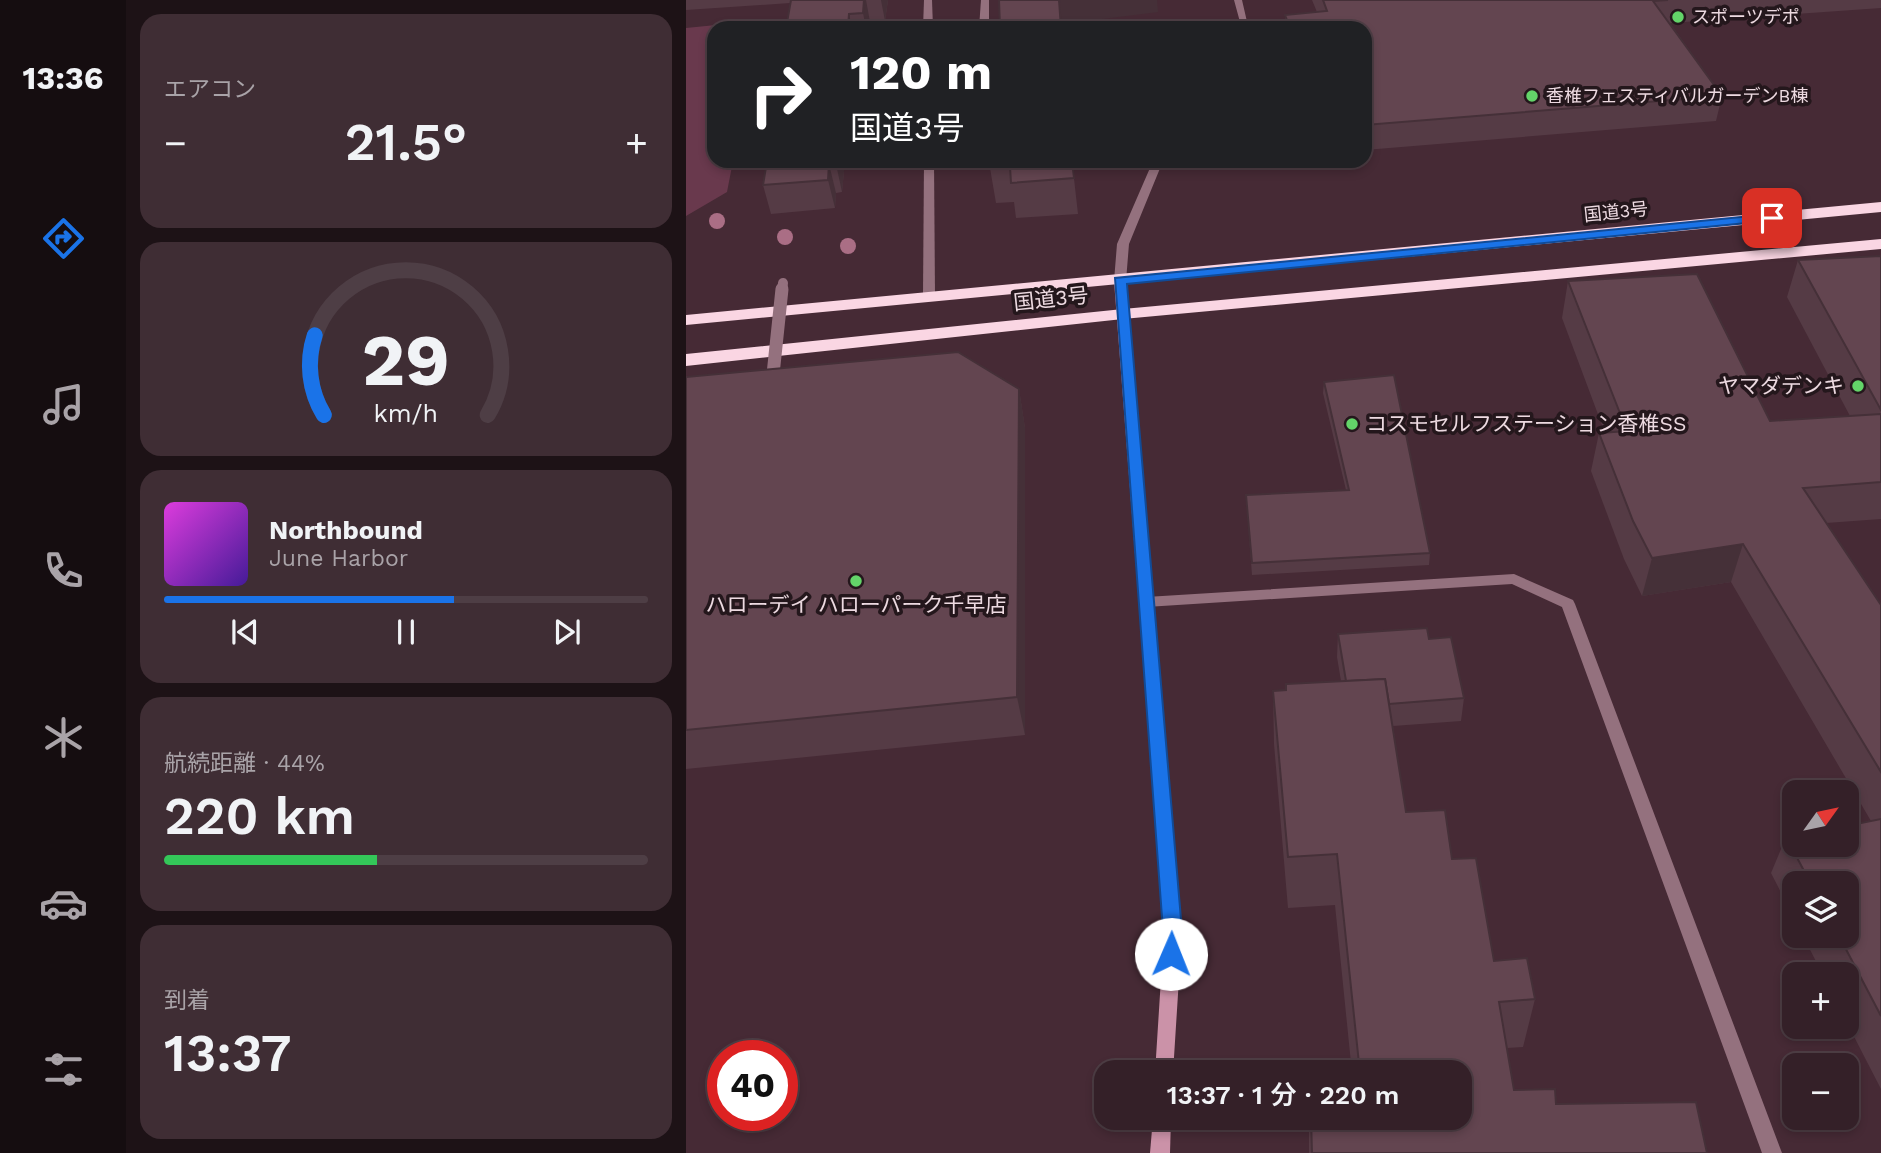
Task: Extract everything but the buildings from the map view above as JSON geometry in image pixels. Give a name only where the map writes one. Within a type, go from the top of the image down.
[{"type":"highway","name":"国道3号","points":[[686,320],[1881,207]]},
{"type":"highway","name":"国道3号","points":[[686,360],[1123,314],[1881,244]]},
{"type":"street","points":[[928,0],[928,21]]},
{"type":"street","points":[[984,21],[985,0]]},
{"type":"street","points":[[1238,0],[1244,21]]},
{"type":"street","points":[[929,168],[929,295]]},
{"type":"street","points":[[1155,168],[1123,244],[1120,281],[1172,931],[1165,1060]]},
{"type":"street","points":[[772,384],[783,283]]},
{"type":"street","points":[[1146,602],[1514,579],[1568,604],[1772,1153]]},
{"type":"street","points":[[1160,1153],[1161,1130]]},
{"type":"shaded area","points":[[707,26],[707,168],[732,168],[727,192],[686,216],[686,28]]},
{"type":"place","name":"スポーツデポ","points":[[1678,17]]},
{"type":"place","name":"香椎フェスティバルガーデンB棟","points":[[1532,96]]},
{"type":"place","name":"ヤマダデンキ","points":[[1858,386]]},
{"type":"place","name":"コスモセルフステーション香椎SS","points":[[1352,424]]},
{"type":"place","name":"ハローデイ ハローパーク千早店","points":[[856,581]]},
{"type":"route","points":[[1171,954],[1172,931],[1120,281],[1772,218]]}]
